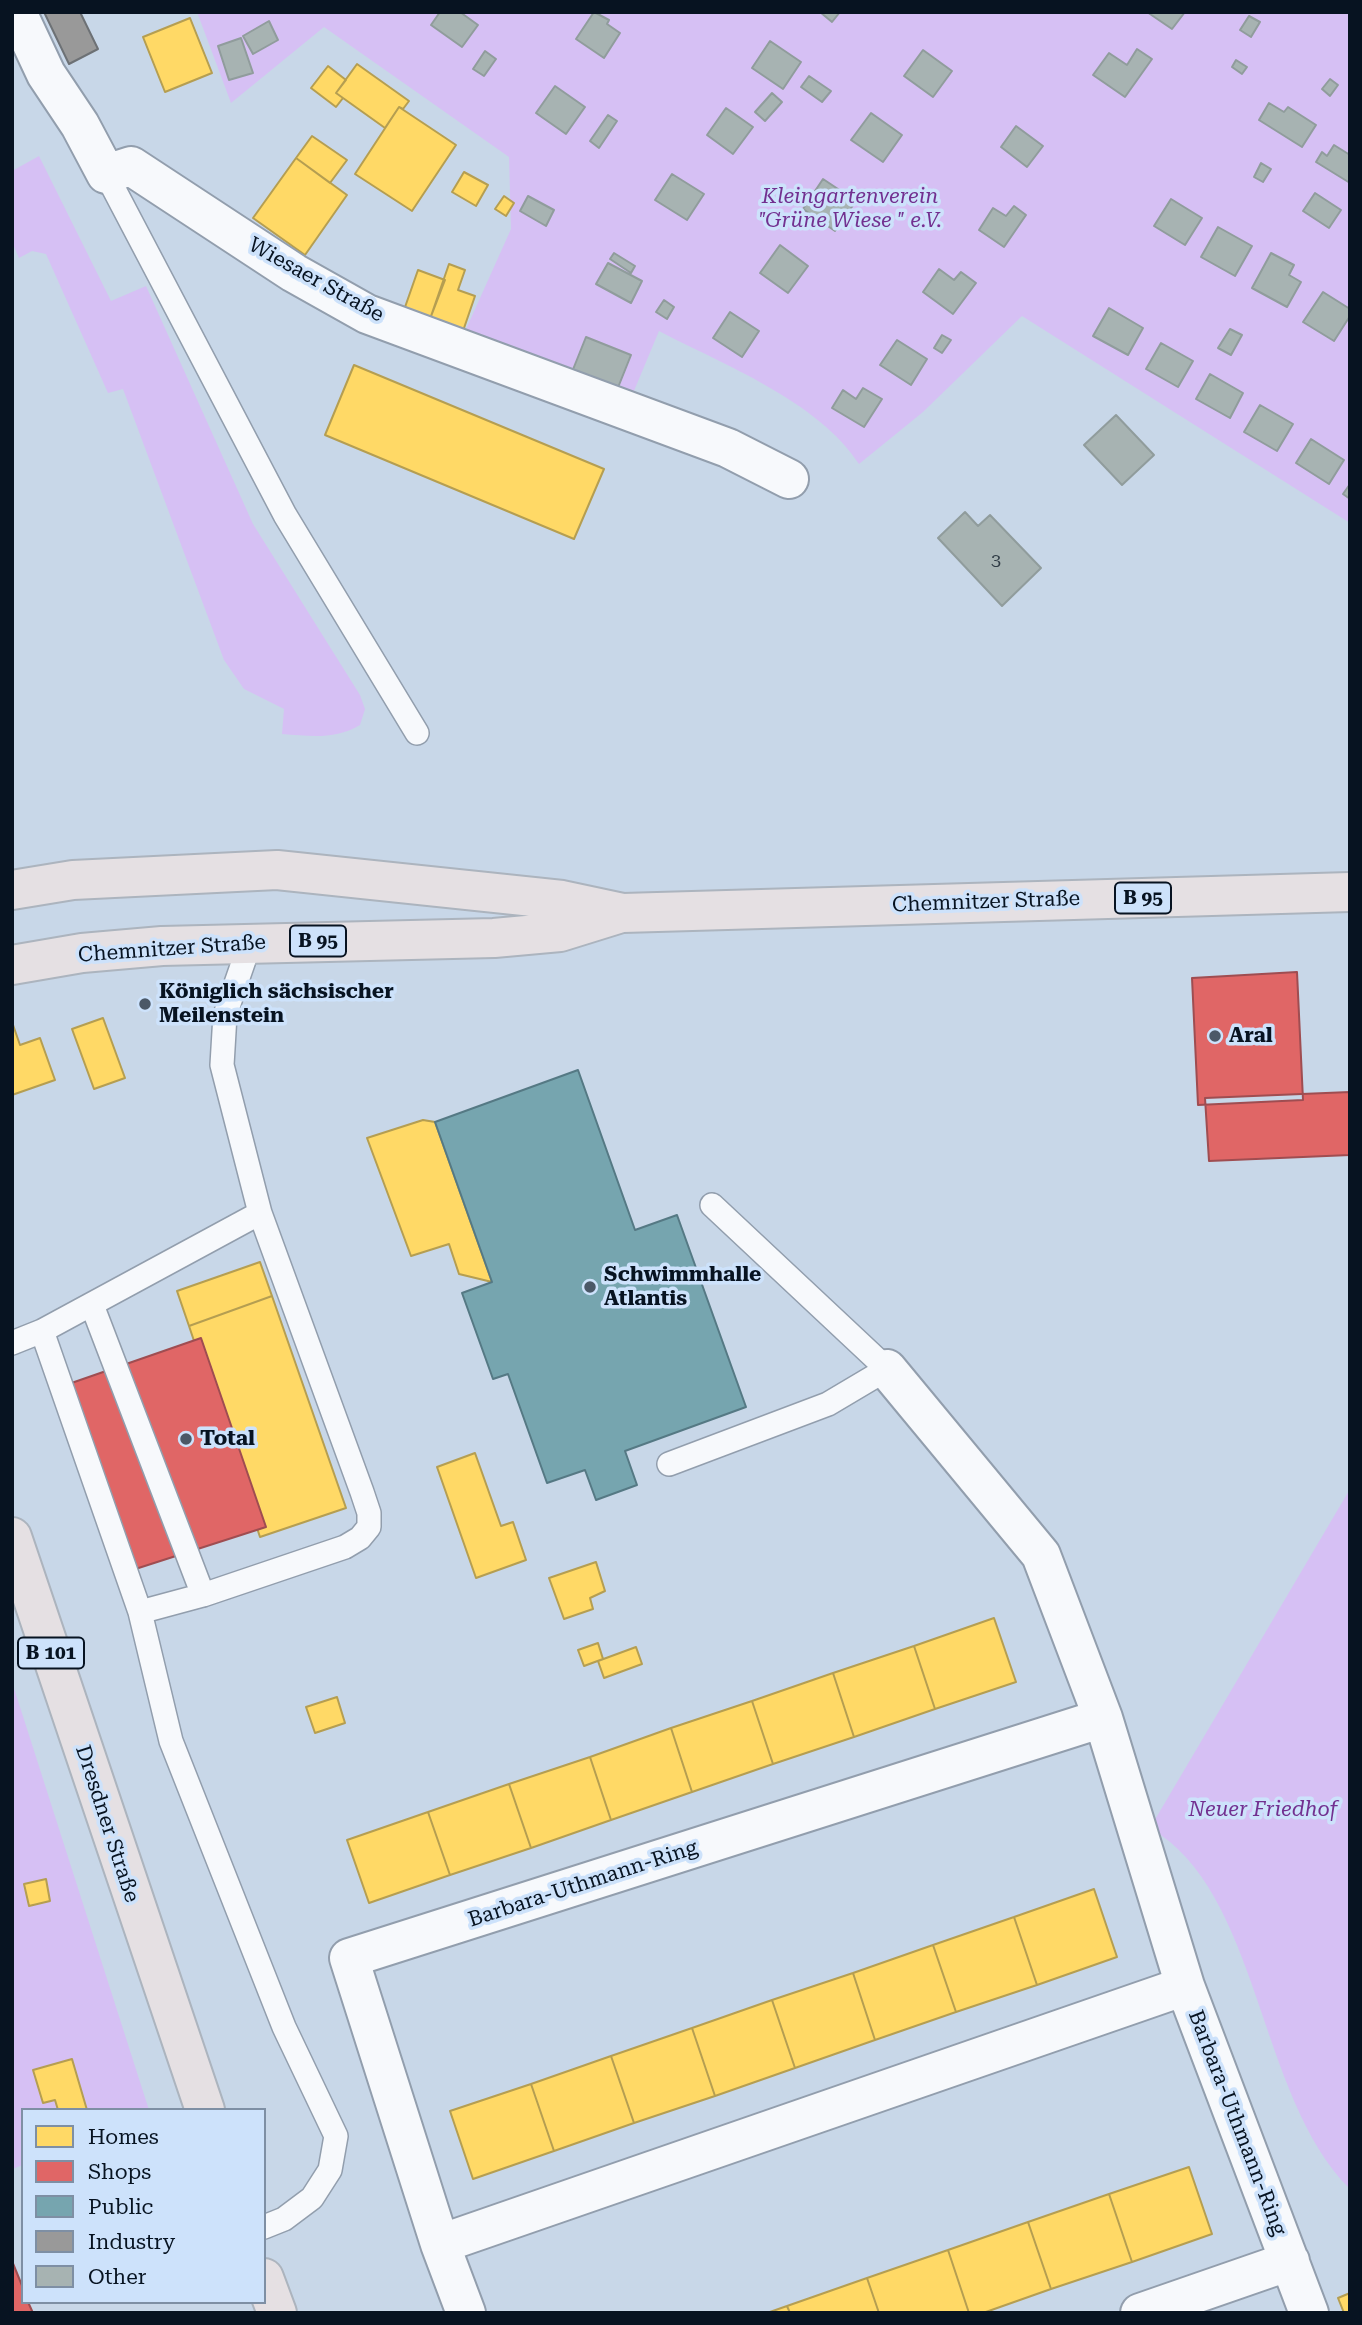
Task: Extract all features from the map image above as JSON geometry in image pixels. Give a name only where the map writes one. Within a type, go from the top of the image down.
[{"type":"main road","name":"Chemnitzer Straße","points":[[12,890],[74,880],[277,870],[562,900],[623,913],[1350,892]]},
{"type":"main road","name":"Chemnitzer Straße","points":[[12,965],[82,953],[250,943],[494,938],[560,932],[623,913]]},
{"type":"main road","name":"Dresdner Straße","points":[[12,1537],[204,2108]]},
{"type":"main road","points":[[266,2283],[277,2313]]},
{"type":"street","points":[[17,12],[46,74],[80,125],[106,174]]},
{"type":"street","name":"Wiesaer Straße","points":[[106,174],[131,166],[295,273],[367,314],[728,448],[789,479]]},
{"type":"street","name":"Barbara-Uthmann-Ring","points":[[887,1369],[1041,1555],[1103,1718],[1185,1986],[1309,2313]]},
{"type":"street","name":"Barbara-Uthmann-Ring","points":[[466,2313],[440,2244],[349,1958],[1103,1718]]},
{"type":"street","name":"Barbara-Uthmann-Ring","points":[[440,2244],[1185,1986]]},
{"type":"street","name":"Barbara-Uthmann-Ring","points":[[1140,2313],[1290,2261]]},
{"type":"lane","points":[[106,174],[285,515],[417,733]]},
{"type":"lane","points":[[140,1612],[203,1595],[345,1547],[360,1538],[369,1527],[369,1513],[362,1492],[261,1213],[222,1065],[225,1015],[250,943]]},
{"type":"lane","name":"Barbara-Uthmann-Ring","points":[[712,1205],[887,1369]]},
{"type":"lane","points":[[12,1343],[92,1305],[261,1213]]},
{"type":"lane","points":[[92,1305],[203,1595]]},
{"type":"lane","points":[[42,1331],[140,1612],[171,1741],[284,2027],[336,2136],[330,2170],[312,2198],[284,2220],[266,2226]]},
{"type":"lane","points":[[669,1464],[828,1404],[887,1369]]},
{"type":"green space","name":"Kleingartenverein \"Grüne Wiese \" e.V.","points":[[197,12],[1350,12],[1350,523],[1022,316],[923,412],[859,464],[820,421],[795,403],[740,371],[659,331],[626,410],[463,336],[511,229],[509,157],[324,27],[231,103]]},
{"type":"green space","points":[[39,156],[111,301],[146,286],[253,524],[360,695],[365,709],[360,725],[351,730],[332,735],[282,734],[284,709],[244,689],[224,660],[123,389],[108,393],[46,254],[32,251],[19,258],[12,242],[12,171]]},
{"type":"green space","name":"Neuer Friedhof","points":[[1350,1489],[1350,2189],[1319,2149],[1295,2102],[1237,1946],[1215,1898],[1187,1858],[1150,1828]]},
{"type":"green space","points":[[12,1682],[148,2108],[21,2108],[21,2166],[12,2169]]},
{"type":"building: Homes","points":[[190,18],[212,73],[165,92],[143,37]]},
{"type":"building: Homes","points":[[357,64],[409,101],[403,109],[399,107],[385,128],[336,93]]},
{"type":"building: Homes","points":[[328,66],[346,80],[336,93],[343,98],[336,107],[311,88]]},
{"type":"building: Homes","points":[[399,107],[456,145],[412,211],[355,174]]},
{"type":"building: Homes","points":[[312,136],[347,160],[330,183],[296,158]]},
{"type":"building: Homes","points":[[296,158],[347,195],[305,255],[253,218]]},
{"type":"building: Homes","points":[[464,172],[488,185],[476,206],[452,192]]},
{"type":"building: Homes","points":[[504,196],[514,203],[506,216],[495,209]]},
{"type":"building: Homes","points":[[449,264],[465,270],[458,290],[475,296],[463,331],[430,319]]},
{"type":"building: Homes","points":[[418,270],[445,280],[430,319],[404,310]]},
{"type":"building: Homes","points":[[354,365],[604,469],[574,539],[325,435]]},
{"type":"building: Homes","points":[[103,1018],[125,1078],[94,1089],[72,1029]]},
{"type":"building: Homes","points":[[12,1022],[20,1045],[40,1038],[55,1080],[12,1095]]},
{"type":"building: Homes","points":[[423,1120],[435,1122],[492,1282],[459,1274],[449,1244],[411,1256],[367,1138]]},
{"type":"building: Homes","points":[[260,1262],[272,1296],[189,1326],[177,1291]]},
{"type":"building: Homes","points":[[272,1296],[346,1508],[260,1537],[189,1326]]},
{"type":"building: Homes","points":[[475,1453],[501,1526],[513,1522],[526,1560],[476,1578],[437,1467]]},
{"type":"building: Homes","points":[[596,1562],[605,1591],[590,1598],[593,1609],[564,1619],[549,1578]]},
{"type":"building: Homes","points":[[994,1618],[1016,1682],[935,1709],[914,1646]]},
{"type":"building: Homes","points":[[598,1643],[603,1659],[584,1666],[578,1650]]},
{"type":"building: Homes","points":[[914,1646],[935,1709],[854,1737],[833,1673]]},
{"type":"building: Homes","points":[[636,1647],[642,1664],[604,1678],[598,1661]]},
{"type":"building: Homes","points":[[833,1673],[854,1737],[773,1764],[752,1701]]},
{"type":"building: Homes","points":[[337,1697],[345,1723],[315,1733],[306,1707]]},
{"type":"building: Homes","points":[[752,1701],[773,1764],[692,1792],[671,1728]]},
{"type":"building: Homes","points":[[671,1728],[692,1792],[611,1820],[590,1757]]},
{"type":"building: Homes","points":[[590,1757],[611,1820],[531,1848],[509,1784]]},
{"type":"building: Homes","points":[[509,1784],[531,1848],[450,1875],[428,1812]]},
{"type":"building: Homes","points":[[428,1812],[450,1875],[369,1903],[347,1840]]},
{"type":"building: Homes","points":[[46,1879],[50,1901],[29,1906],[24,1884]]},
{"type":"building: Homes","points":[[1094,1889],[1117,1957],[1037,1985],[1014,1917]]},
{"type":"building: Homes","points":[[1014,1917],[1037,1985],[956,2012],[933,1945]]},
{"type":"building: Homes","points":[[933,1945],[956,2012],[875,2040],[853,1973]]},
{"type":"building: Homes","points":[[853,1973],[875,2040],[795,2068],[772,2000]]},
{"type":"building: Homes","points":[[772,2000],[795,2068],[715,2096],[692,2028]]},
{"type":"building: Homes","points":[[692,2028],[715,2096],[634,2123],[611,2056]]},
{"type":"building: Homes","points":[[611,2056],[634,2123],[554,2151],[531,2084]]},
{"type":"building: Homes","points":[[72,2059],[86,2108],[57,2108],[55,2100],[43,2103],[33,2070]]},
{"type":"building: Homes","points":[[531,2084],[554,2151],[473,2179],[450,2111]]},
{"type":"building: Homes","points":[[1189,2167],[1212,2234],[1132,2262],[1109,2194]]},
{"type":"building: Homes","points":[[1109,2194],[1132,2262],[1051,2289],[1028,2222]]},
{"type":"building: Homes","points":[[1028,2222],[1051,2289],[983,2313],[969,2313],[948,2250]]},
{"type":"building: Homes","points":[[948,2250],[969,2313],[879,2313],[867,2278]]},
{"type":"building: Homes","points":[[867,2278],[879,2313],[790,2313],[787,2306]]},
{"type":"building: Homes","points":[[1350,2293],[1350,2313],[1344,2313],[1338,2298]]},
{"type":"building: Homes","points":[[787,2306],[790,2313],[767,2313]]},
{"type":"building: Shops","points":[[1297,972],[1303,1100],[1198,1105],[1192,978]]},
{"type":"building: Shops","points":[[1350,1092],[1350,1155],[1209,1161],[1205,1098]]},
{"type":"building: Shops","points":[[201,1338],[266,1527],[123,1573],[60,1387]]},
{"type":"building: Shops","points":[[12,2261],[21,2283],[21,2304],[29,2304],[33,2313],[12,2313]]},
{"type":"building: Public","name":"Schwimmhalle Atlantis","points":[[578,1070],[635,1230],[677,1215],[746,1407],[625,1451],[637,1485],[596,1500],[585,1470],[547,1483],[508,1374],[493,1379],[462,1293],[492,1282],[435,1122]]},
{"type":"building: Industry","points":[[44,12],[80,12],[98,49],[69,64]]},
{"type":"building: Other","points":[[440,12],[460,12],[478,25],[462,47],[431,25]]},
{"type":"building: Other","points":[[594,12],[609,20],[607,24],[620,33],[604,58],[576,39]]},
{"type":"building: Other","points":[[820,12],[840,12],[832,22]]},
{"type":"building: Other","points":[[1147,12],[1185,12],[1172,29]]},
{"type":"building: Other","points":[[1249,16],[1260,22],[1251,37],[1240,30]]},
{"type":"building: Other","points":[[269,21],[278,40],[253,54],[243,36]]},
{"type":"building: Other","points":[[241,38],[253,73],[229,80],[218,46]]},
{"type":"building: Other","points":[[770,41],[801,62],[783,89],[752,68]]},
{"type":"building: Other","points":[[1137,49],[1152,59],[1125,97],[1093,75],[1109,53],[1127,65]]},
{"type":"building: Other","points":[[923,50],[952,71],[933,97],[904,76]]},
{"type":"building: Other","points":[[485,51],[496,59],[484,76],[473,69]]},
{"type":"building: Other","points":[[1236,60],[1247,67],[1242,74],[1232,67]]},
{"type":"building: Other","points":[[809,76],[831,91],[822,102],[801,87]]},
{"type":"building: Other","points":[[1330,79],[1338,85],[1330,96],[1322,89]]},
{"type":"building: Other","points":[[555,86],[585,107],[566,134],[536,113]]},
{"type":"building: Other","points":[[772,93],[782,102],[765,121],[755,112]]},
{"type":"building: Other","points":[[1269,103],[1284,112],[1288,107],[1316,125],[1302,147],[1259,120]]},
{"type":"building: Other","points":[[726,108],[753,127],[733,154],[707,135]]},
{"type":"building: Other","points":[[871,113],[902,135],[883,162],[851,140]]},
{"type":"building: Other","points":[[608,115],[617,121],[599,148],[590,141]]},
{"type":"building: Other","points":[[1016,126],[1043,146],[1027,167],[1001,147]]},
{"type":"building: Other","points":[[1334,145],[1350,155],[1350,183],[1316,162],[1322,152],[1327,156]]},
{"type":"building: Other","points":[[1261,163],[1271,169],[1263,182],[1254,177]]},
{"type":"building: Other","points":[[672,174],[704,194],[687,220],[655,200]]},
{"type":"building: Other","points":[[823,179],[856,201],[835,231],[803,209]]},
{"type":"building: Other","points":[[1315,193],[1341,210],[1329,228],[1303,211]]},
{"type":"building: Other","points":[[528,196],[554,210],[546,226],[520,211]]},
{"type":"building: Other","points":[[1171,199],[1202,218],[1185,245],[1154,226]]},
{"type":"building: Other","points":[[1014,206],[1026,215],[1004,247],[979,230],[993,208],[1006,216]]},
{"type":"building: Other","points":[[1218,227],[1252,246],[1235,276],[1201,257]]},
{"type":"building: Other","points":[[780,245],[808,266],[788,293],[760,273]]},
{"type":"building: Other","points":[[614,253],[635,266],[631,273],[610,259]]},
{"type":"building: Other","points":[[1271,253],[1294,265],[1289,275],[1301,282],[1287,307],[1252,288]]},
{"type":"building: Other","points":[[608,263],[642,281],[631,303],[596,284]]},
{"type":"building: Other","points":[[939,269],[954,280],[961,272],[976,283],[953,314],[923,292]]},
{"type":"building: Other","points":[[1323,292],[1350,309],[1350,316],[1334,341],[1303,322]]},
{"type":"building: Other","points":[[664,300],[674,307],[667,319],[656,312]]},
{"type":"building: Other","points":[[1109,308],[1143,328],[1128,355],[1093,336]]},
{"type":"building: Other","points":[[730,312],[759,331],[742,357],[713,338]]},
{"type":"building: Other","points":[[1230,329],[1242,335],[1231,355],[1218,348]]},
{"type":"building: Other","points":[[942,335],[951,340],[942,353],[934,348]]},
{"type":"building: Other","points":[[586,337],[631,355],[617,390],[572,372]]},
{"type":"building: Other","points":[[897,340],[927,359],[911,385],[880,365]]},
{"type":"building: Other","points":[[1161,343],[1193,361],[1178,387],[1146,369]]},
{"type":"building: Other","points":[[1210,374],[1243,393],[1230,418],[1196,399]]},
{"type":"building: Other","points":[[863,388],[882,399],[864,427],[832,408],[843,390],[856,399]]},
{"type":"building: Other","points":[[1260,405],[1293,424],[1277,451],[1244,432]]},
{"type":"building: Other","points":[[1116,415],[1154,455],[1122,485],[1084,445]]},
{"type":"building: Other","points":[[1311,439],[1344,460],[1329,484],[1296,463]]},
{"type":"building: Other","points":[[1350,484],[1350,499],[1343,494]]},
{"type":"building: Other","points":[[965,512],[978,526],[990,515],[1041,568],[1002,606],[938,538]]},
{"type":"place","name":"Königlich sächsischer Meilenstein","points":[[145,1004]]},
{"type":"place","name":"Aral","points":[[1215,1036]]},
{"type":"place","name":"Schwimmhalle Atlantis","points":[[590,1287]]},
{"type":"place","name":"Total","points":[[186,1439]]}]
